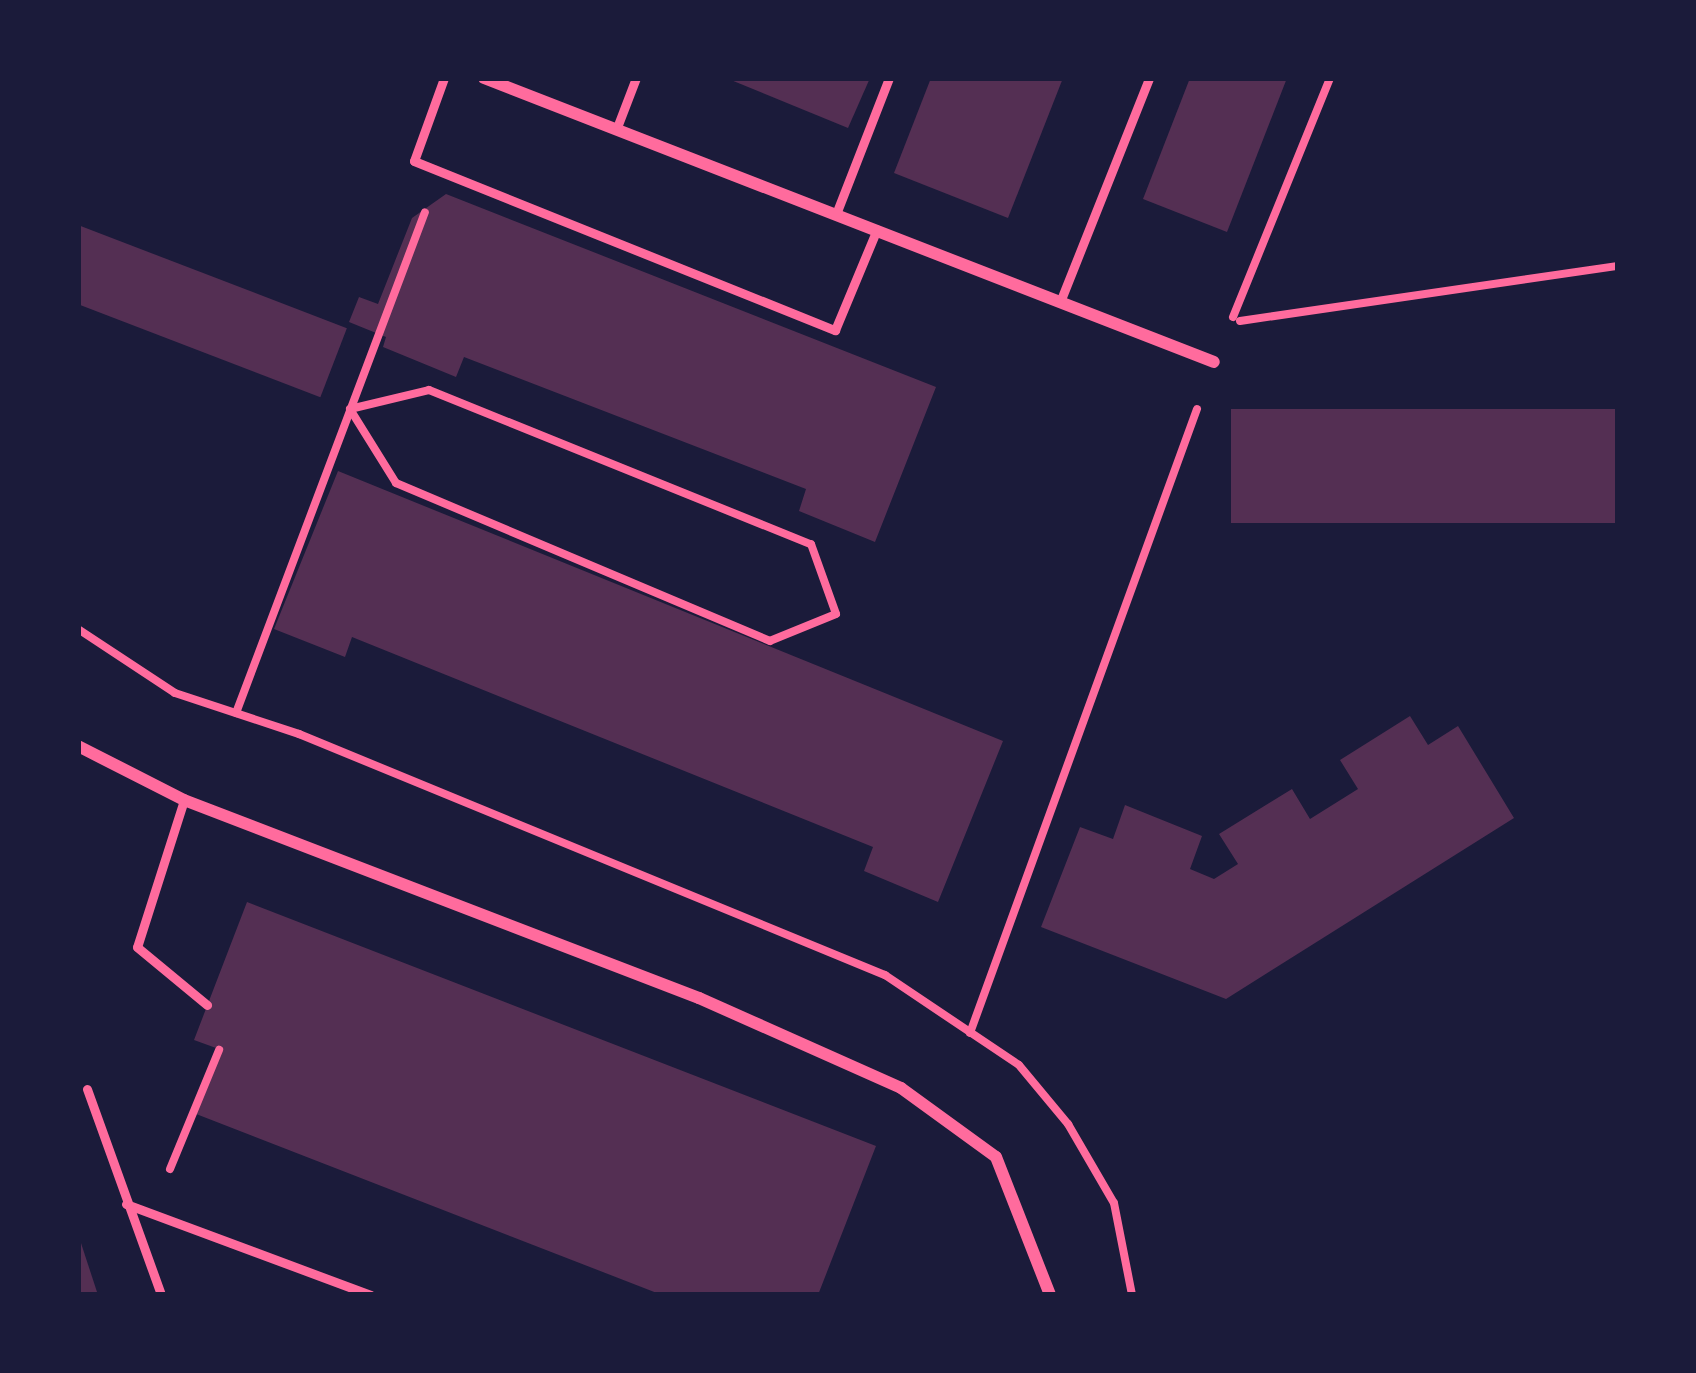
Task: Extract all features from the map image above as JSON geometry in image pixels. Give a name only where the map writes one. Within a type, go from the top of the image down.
[{"type":"street","points":[[484,78],[1214,362]]},
{"type":"street","points":[[78,746],[184,800],[699,998],[901,1088],[995,1156],[1050,1295]]},
{"type":"lane","points":[[444,78],[414,161],[835,330],[878,230]]},
{"type":"lane","points":[[616,130],[636,78]]},
{"type":"lane","points":[[836,214],[889,78]]},
{"type":"lane","points":[[1060,302],[1149,78]]},
{"type":"lane","points":[[184,800],[137,946],[207,1005]]},
{"type":"lane","points":[[87,1089],[161,1295]]},
{"type":"lane","points":[[126,1204],[371,1295]]},
{"type":"path","points":[[1330,78],[1231,323],[1618,266]]},
{"type":"path","points":[[236,713],[416,238]]},
{"type":"path","points":[[970,1033],[1214,362]]},
{"type":"path","points":[[429,390],[811,544],[836,614],[770,641],[396,482],[350,409],[429,390]]},
{"type":"path","points":[[78,629],[175,693],[236,713],[885,975],[1019,1065],[1068,1124],[1114,1203],[1132,1295]]},
{"type":"path","points":[[153,1214],[229,1026]]},
{"type":"building","points":[[726,78],[870,78],[848,128]]},
{"type":"building","points":[[931,78],[1063,78],[1008,218],[894,173]]},
{"type":"building","points":[[1190,78],[1287,78],[1227,232],[1143,199]]},
{"type":"building","points":[[446,194],[936,387],[875,542],[799,511],[806,489],[464,357],[456,377],[383,347],[386,337],[349,322],[359,297],[378,304],[412,218]]},
{"type":"building","points":[[78,225],[347,328],[320,397],[78,304]]},
{"type":"building","points":[[1231,409],[1618,409],[1618,523],[1231,523]]},
{"type":"building","points":[[338,471],[1003,741],[938,902],[864,871],[873,847],[352,637],[345,657],[274,629]]},
{"type":"building","points":[[1410,716],[1428,745],[1458,726],[1514,818],[1226,999],[1041,927],[1080,827],[1113,839],[1125,805],[1202,836],[1190,869],[1214,879],[1238,864],[1219,834],[1292,789],[1310,819],[1358,789],[1340,760]]},
{"type":"building","points":[[247,902],[876,1146],[818,1295],[662,1295],[191,1112],[216,1048],[194,1040]]},
{"type":"building","points":[[79,1237],[98,1295],[78,1295]]}]
